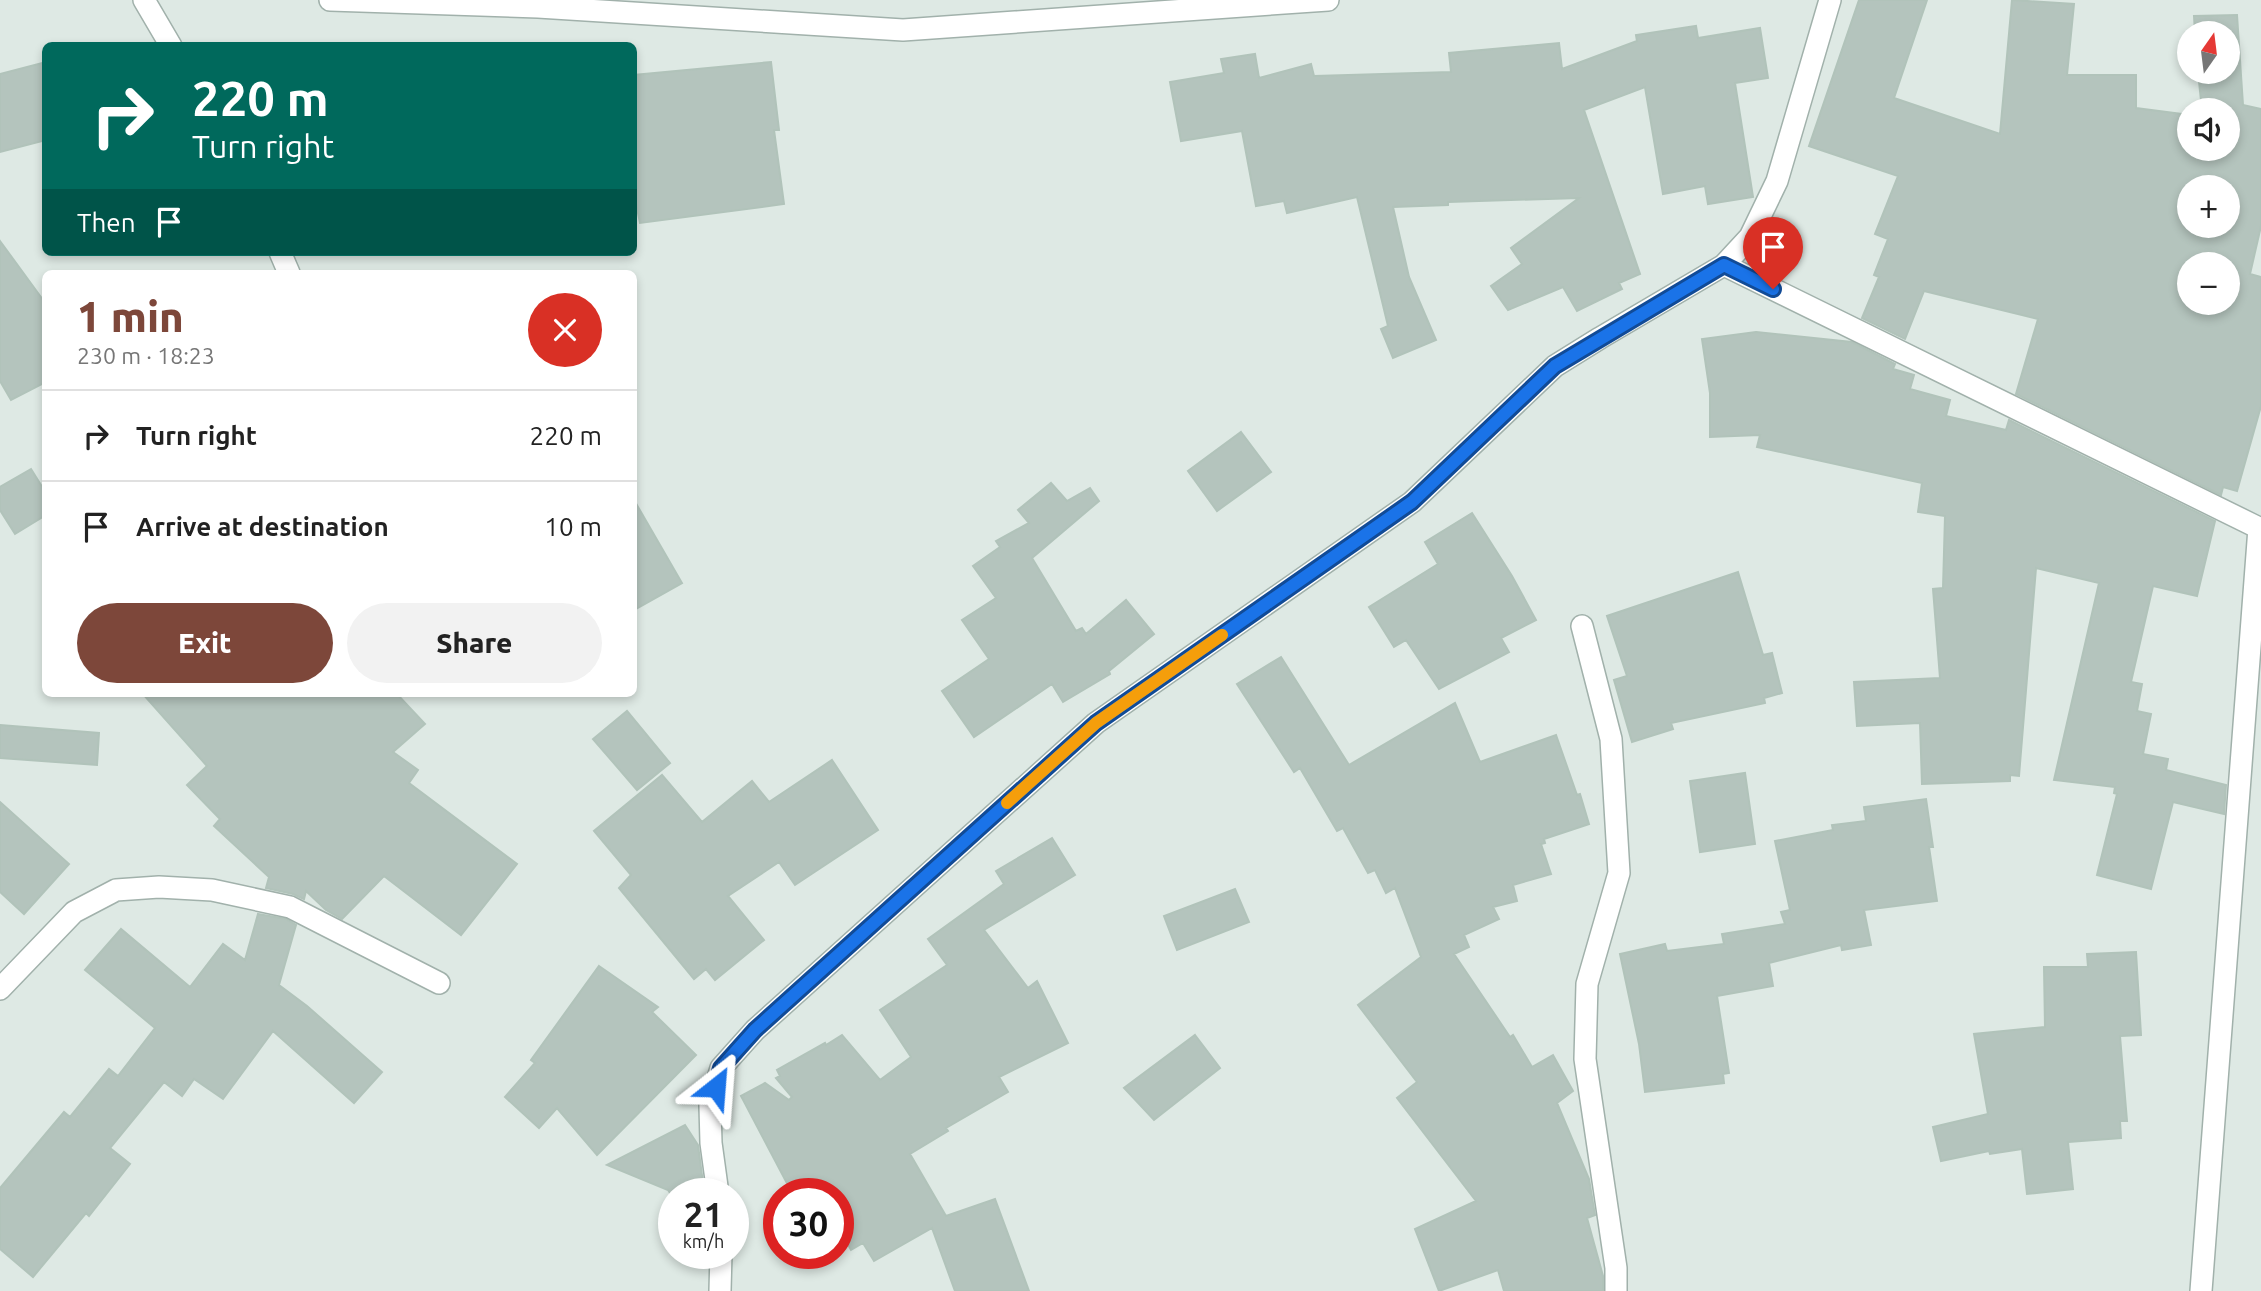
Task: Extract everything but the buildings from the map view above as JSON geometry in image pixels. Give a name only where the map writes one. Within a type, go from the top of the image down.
[{"type":"street","points":[[144,0],[169,42]]},
{"type":"street","points":[[330,0],[538,7],[904,30],[1328,0]]},
{"type":"street","points":[[716,1178],[710,1105],[721,1068],[755,1030],[1096,723],[1412,502],[1555,366],[1724,265],[1750,237],[1777,181],[1830,0]]},
{"type":"street","points":[[1724,265],[2260,529],[2201,1291]]},
{"type":"street","points":[[1582,626],[1611,739],[1619,873],[1587,984],[1585,1059],[1616,1268],[1616,1291]]},
{"type":"street","points":[[0,989],[74,912],[116,890],[159,887],[212,890],[290,907],[439,983]]},
{"type":"street","points":[[720,1291],[721,1269]]},
{"type":"slow traffic","points":[[1007,803],[1096,723],[1222,635]]},
{"type":"route","points":[[716,1087],[721,1068],[755,1030],[1096,723],[1412,502],[1555,366],[1724,265],[1773,289]]}]
